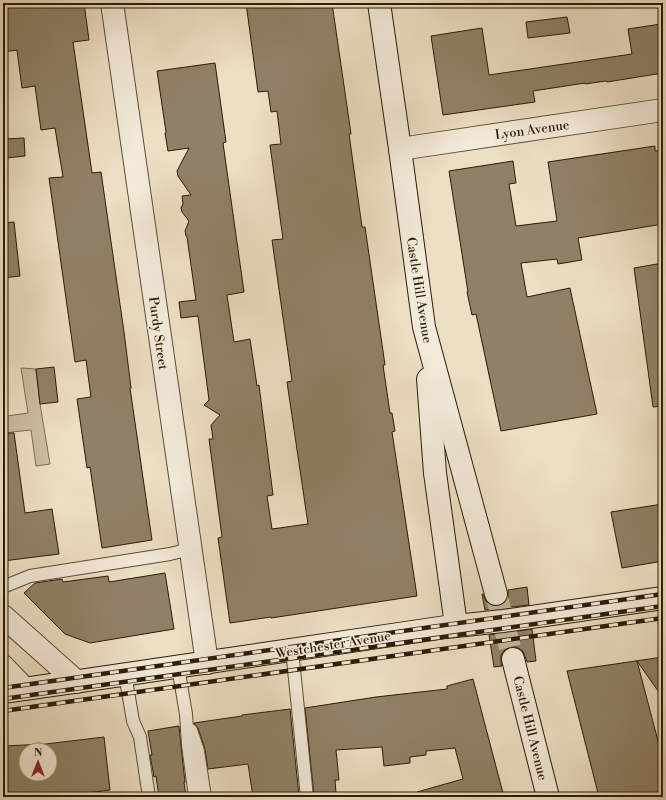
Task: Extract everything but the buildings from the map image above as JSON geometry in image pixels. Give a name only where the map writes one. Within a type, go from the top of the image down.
[{"type":"main road","name":"Purdy Street","points":[[112,3],[206,663]]},
{"type":"main road","name":"Castle Hill Avenue","points":[[379,3],[424,328],[496,594]]},
{"type":"main road","name":"Lyon Avenue","points":[[400,148],[663,110]]},
{"type":"main road","points":[[424,328],[435,473],[456,625]]},
{"type":"main road","name":"Westchester Avenue","points":[[3,692],[456,625],[503,621],[663,598]]},
{"type":"main road","points":[[3,616],[77,682]]},
{"type":"main road","name":"Castle Hill Avenue","points":[[513,659],[548,797]]},
{"type":"main road","points":[[3,666],[25,689]]},
{"type":"lane","points":[[3,587],[30,576],[170,554],[190,549]]},
{"type":"lane","points":[[292,650],[307,797]]},
{"type":"lane","points":[[178,667],[186,714],[188,745],[195,797]]},
{"type":"lane","points":[[125,674],[133,721],[140,737],[149,797]]},
{"type":"lane","points":[[186,714],[198,751],[205,797]]},
{"type":"lane","points":[[130,738],[133,721]]},
{"type":"shaded area","points":[[21,368],[36,369],[50,464],[36,466],[31,430],[3,433],[3,419],[7,418],[7,416],[28,413]]},
{"type":"tunnel","points":[[496,594],[513,659]]},
{"type":"railway","points":[[3,688],[663,594]]},
{"type":"railway","points":[[3,699],[663,606]]},
{"type":"railway","points":[[3,711],[663,618]]}]
